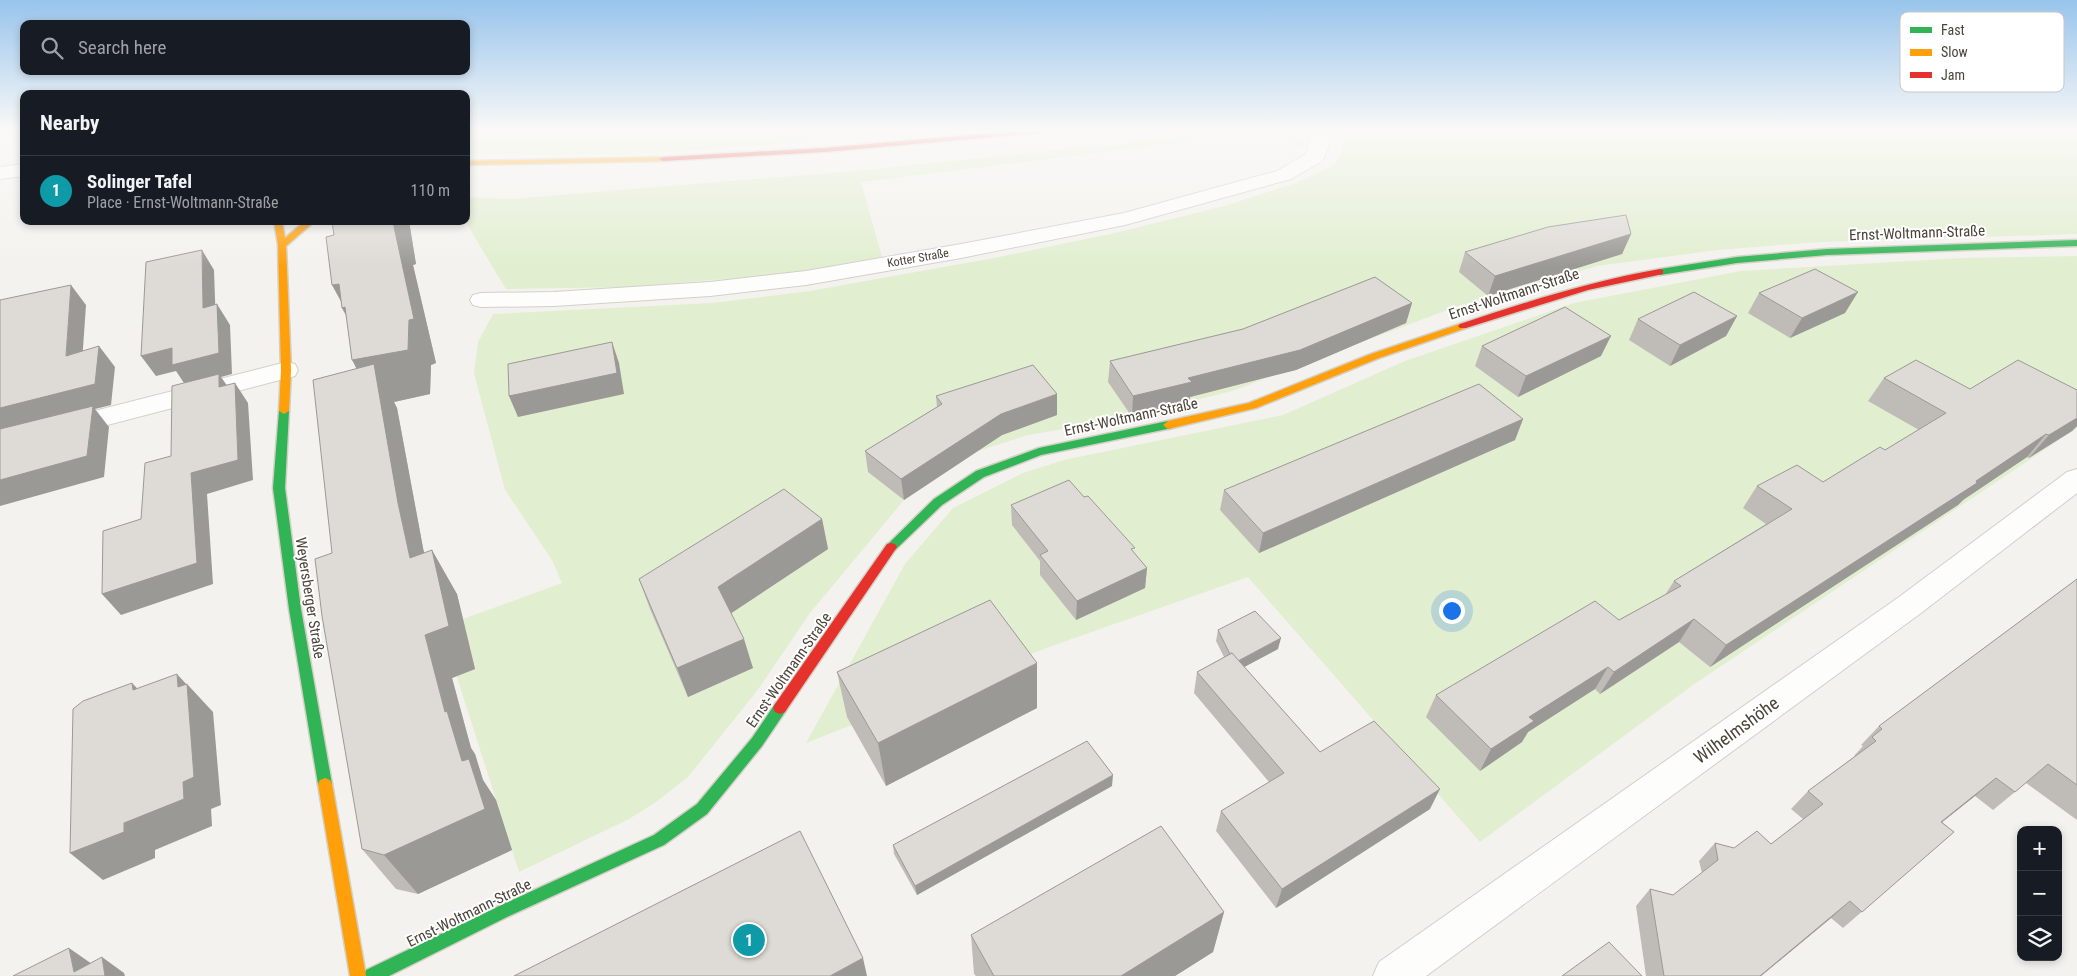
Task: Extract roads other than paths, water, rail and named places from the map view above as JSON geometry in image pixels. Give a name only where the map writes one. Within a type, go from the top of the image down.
[{"type":"street","name":"Kotter Straße","points":[[482,300],[649,294],[770,283],[961,251],[1116,221],[1216,196],[1276,177]]},
{"type":"street","name":"Weyersberger Straße","points":[[279,225],[282,245],[286,370],[278,488],[295,609],[358,976]]},
{"type":"street","points":[[282,245],[306,225]]},
{"type":"street","name":"Ernst-Woltmann-Straße","points":[[372,976],[502,912],[660,840],[702,809],[757,742],[889,550],[938,502],[980,474],[1040,452],[1132,434],[1252,406],[1375,356],[1564,292],[1619,278],[1737,260],[1827,252],[2077,243]]},
{"type":"street","points":[[0,444],[286,370]]},
{"type":"street","name":"Wilhelmshöhe","points":[[1393,976],[1910,605],[2077,479]]},
{"type":"place","name":"Solinger Tafel","points":[[749,940]]}]
